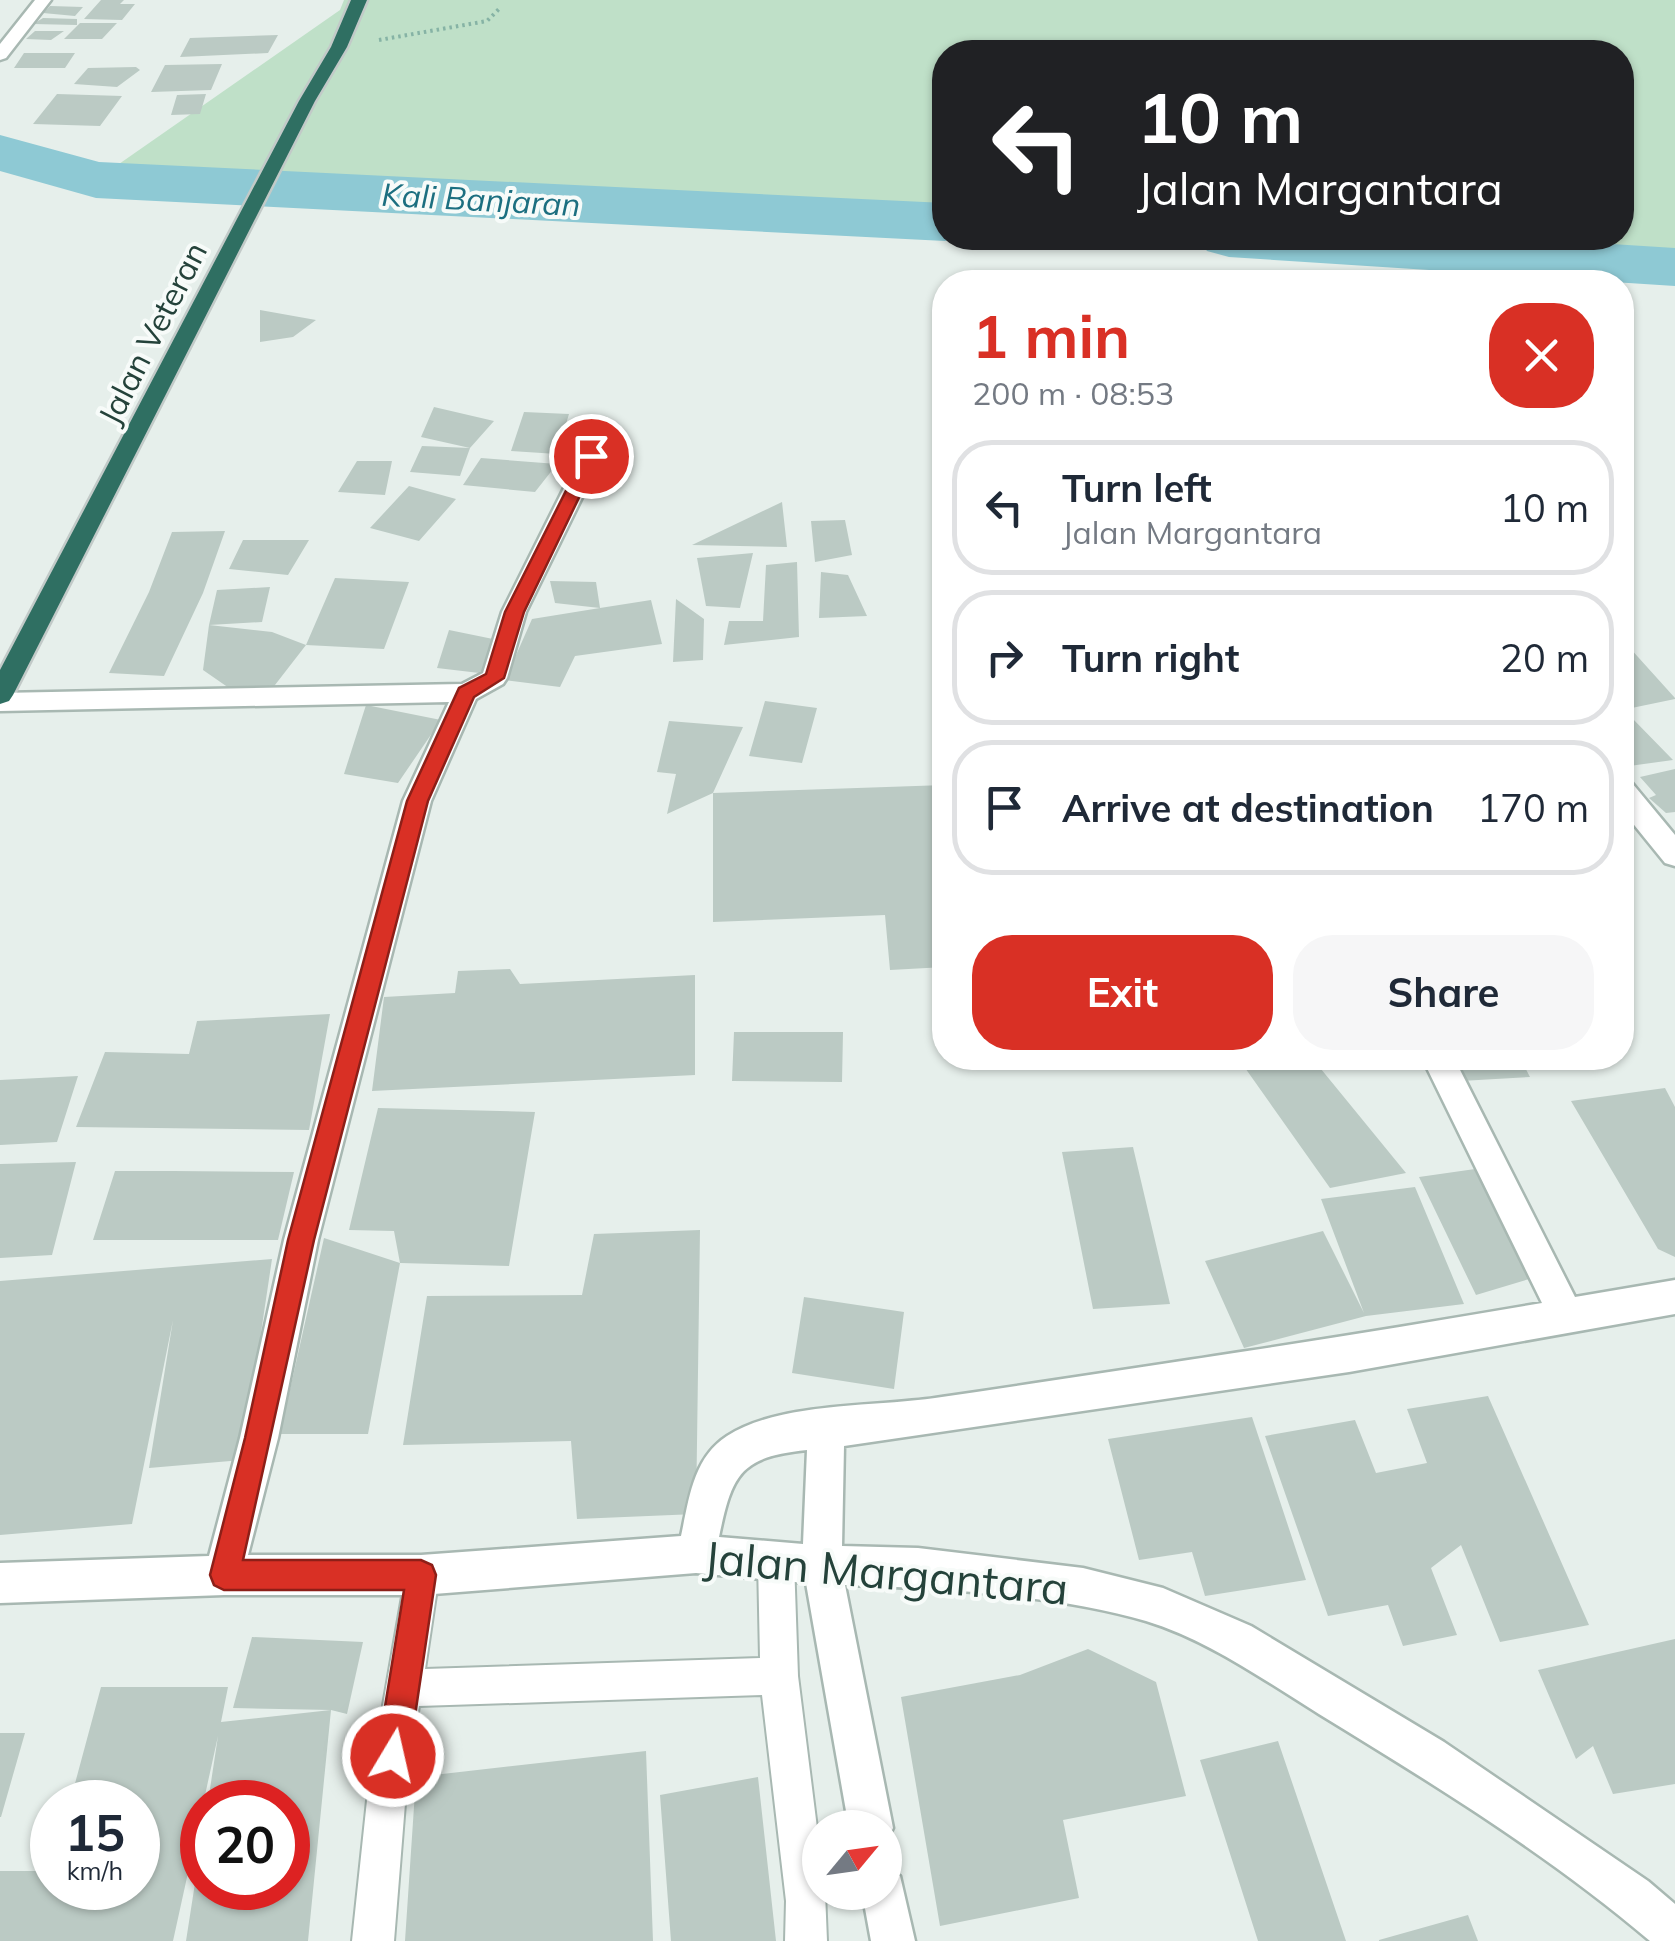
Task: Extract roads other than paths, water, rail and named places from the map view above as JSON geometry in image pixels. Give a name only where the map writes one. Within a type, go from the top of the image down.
[{"type":"highway","name":"Jalan Veteran","points":[[0,698],[359,0]]},
{"type":"street","points":[[0,55],[43,0]]},
{"type":"street","points":[[0,698],[466,692],[494,678],[514,612],[606,426]]},
{"type":"street","points":[[224,1575],[259,1438],[301,1240],[417,801],[466,692]]},
{"type":"street","points":[[1634,805],[1675,855]]},
{"type":"street","points":[[1444,1070],[1566,1316]]},
{"type":"street","points":[[696,1554],[712,1480],[739,1450],[773,1435],[1349,1354],[1675,1297]]},
{"type":"street","points":[[826,1430],[822,1565],[869,1810]]},
{"type":"street","name":"Jalan Margantara","points":[[0,1582],[224,1575],[421,1575],[696,1554],[822,1565],[918,1568],[1083,1588],[1148,1602],[1237,1640],[1429,1758],[1632,1897],[1675,1933]]},
{"type":"street","points":[[887,1910],[893,1941]]},
{"type":"lane","points":[[776,1561],[779,1676],[806,1901],[806,1941]]},
{"type":"lane","points":[[373,1941],[388,1791],[421,1575]]},
{"type":"lane","points":[[404,1688],[779,1676]]},
{"type":"waterway","name":"Kali Banjaran","points":[[0,153],[96,180],[932,221]]},
{"type":"waterway","name":"Kali Banjaran","points":[[1414,250],[1675,267]]}]
